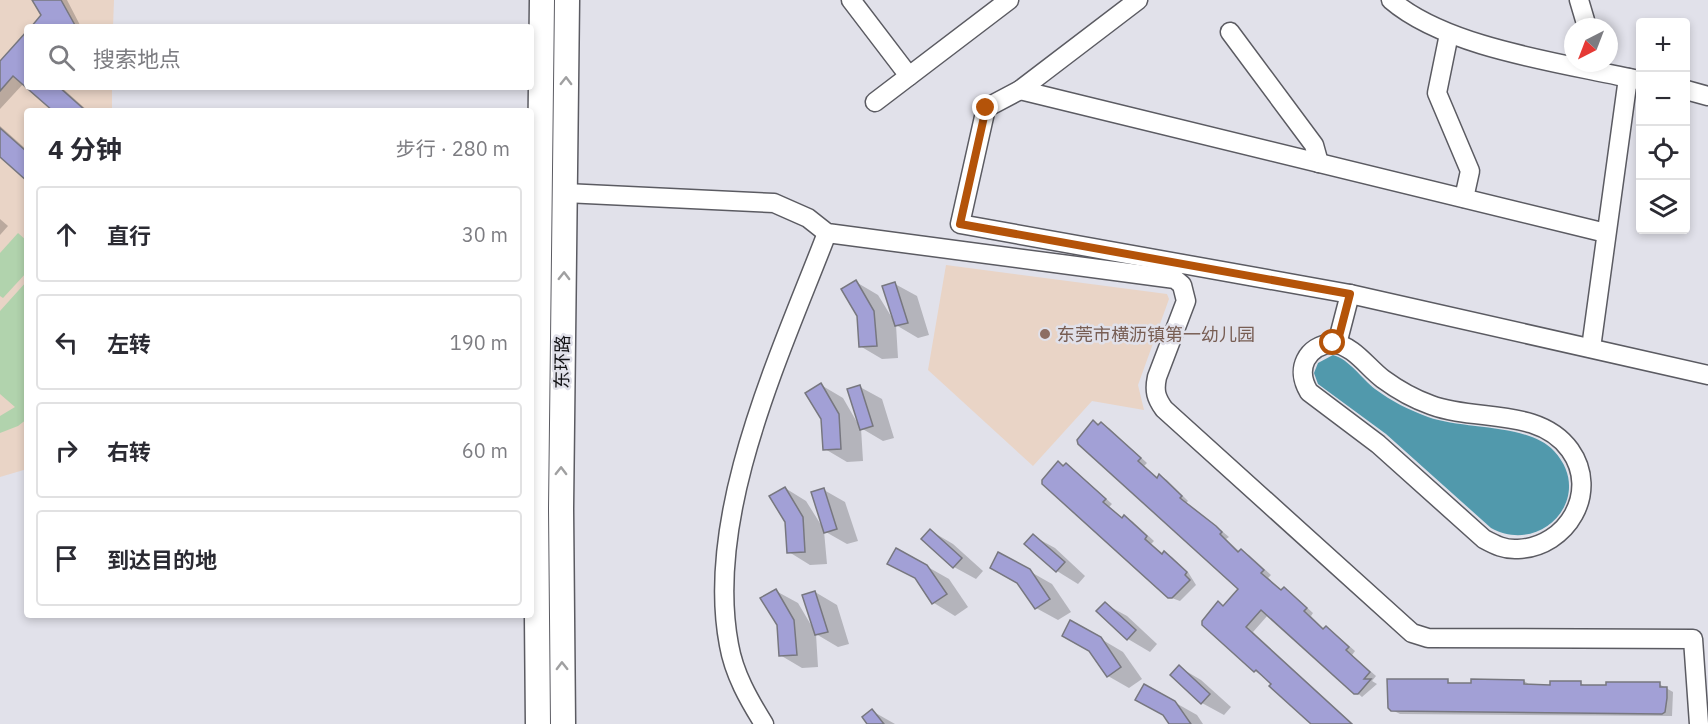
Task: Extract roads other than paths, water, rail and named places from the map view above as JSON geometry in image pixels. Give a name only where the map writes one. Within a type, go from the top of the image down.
[{"type":"main road","name":"东环路","points":[[538,724],[536,531],[542,0]]},
{"type":"main road","name":"东环路","points":[[563,724],[561,509],[567,0]]},
{"type":"lane","points":[[851,0],[909,76]]},
{"type":"lane","points":[[875,102],[1009,0]]},
{"type":"lane","points":[[1138,0],[1020,90],[986,108],[960,224],[1350,294],[1708,375]]},
{"type":"lane","points":[[1391,0],[1421,20],[1449,34],[1478,44],[1564,60]]},
{"type":"lane","points":[[1580,0],[1585,18]]},
{"type":"lane","points":[[1230,32],[1314,145],[1318,163]]},
{"type":"lane","points":[[1449,34],[1437,93],[1470,171],[1464,198]]},
{"type":"lane","points":[[1591,348],[1606,233],[1635,79],[1615,72]]},
{"type":"lane","points":[[1020,90],[1606,233]]},
{"type":"lane","points":[[1690,91],[1708,96]]},
{"type":"lane","points":[[565,193],[774,203],[797,212],[827,233],[1175,279],[1182,285],[1186,301],[1157,377],[1155,388],[1157,400],[1164,409],[1412,633],[1428,638],[1693,639],[1699,724]]},
{"type":"lane","points":[[764,724],[738,678],[729,647],[725,615],[730,527],[741,472],[757,418],[827,233]]},
{"type":"lane","points":[[1337,344],[1350,294]]},
{"type":"lane","points":[[1323,344],[1337,344],[1351,350],[1385,381],[1416,399],[1458,413],[1524,421],[1559,438],[1575,459],[1582,484],[1580,501],[1574,517],[1563,531],[1536,545],[1519,549],[1500,547],[1484,539],[1378,444],[1309,392],[1302,374],[1307,355],[1323,344]]},
{"type":"water","points":[[1333,355],[1350,365],[1381,393],[1400,405],[1428,417],[1512,431],[1543,442],[1554,451],[1565,468],[1569,486],[1566,503],[1557,517],[1544,528],[1528,534],[1510,535],[1491,528],[1386,434],[1318,384],[1314,373],[1318,363]]},
{"type":"place","name":"东莞市横沥镇第一幼儿园","points":[[1045,334]]}]
